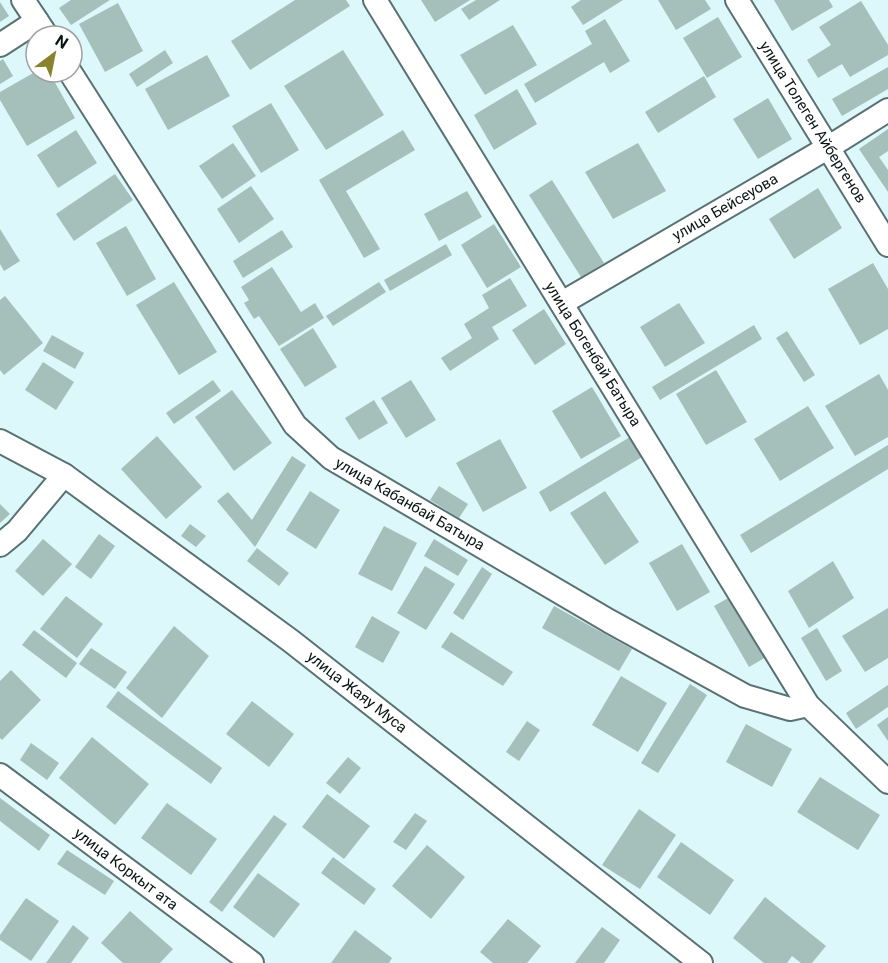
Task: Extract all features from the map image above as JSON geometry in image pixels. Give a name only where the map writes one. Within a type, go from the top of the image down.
[{"type":"street","points":[[23,0],[39,24]]},
{"type":"street","name":"улица Богенбай Батыра","points":[[375,0],[809,706]]},
{"type":"street","name":"улица Толеген Айбергенов","points":[[737,0],[888,245]]},
{"type":"street","points":[[0,45],[24,36]]},
{"type":"street","name":"улица Кабанбай Батыра","points":[[78,84],[295,425],[331,458],[609,621],[745,696],[790,709],[809,706]]},
{"type":"street","name":"улица Бейсеуова","points":[[562,303],[888,110]]},
{"type":"street","name":"улица Жаяу Муса","points":[[0,441],[64,476],[291,641],[701,963]]},
{"type":"street","points":[[0,545],[17,531],[64,476]]},
{"type":"street","points":[[809,706],[888,782]]},
{"type":"street","name":"улица Коркыт ата","points":[[0,775],[252,963]]},
{"type":"building","points":[[71,0],[110,0],[73,24],[59,8]]},
{"type":"building","points":[[295,0],[346,0],[350,6],[250,70],[231,41]]},
{"type":"building","points":[[421,0],[470,0],[435,22]]},
{"type":"building","points":[[476,0],[500,0],[469,20],[461,9]]},
{"type":"building","points":[[581,0],[623,0],[583,25],[571,7]]},
{"type":"building","points":[[658,0],[705,0],[711,9],[676,30]]},
{"type":"building","points":[[774,0],[829,0],[833,7],[792,31]]},
{"type":"building","points":[[861,1],[888,45],[888,55],[850,77],[842,64],[818,78],[807,60],[831,45],[819,27]]},
{"type":"building","points":[[0,2],[9,16],[0,22]]},
{"type":"building","points":[[118,3],[143,51],[105,72],[84,33],[84,24],[79,24]]},
{"type":"building","points":[[718,17],[742,57],[707,78],[683,38]]},
{"type":"building","points":[[605,19],[630,61],[610,73],[604,62],[535,103],[524,84],[592,44],[585,31]]},
{"type":"building","points":[[513,25],[537,65],[485,95],[460,55]]},
{"type":"building","points":[[165,50],[173,63],[137,87],[129,74]]},
{"type":"building","points":[[343,50],[384,115],[326,150],[284,86]]},
{"type":"building","points":[[207,55],[230,96],[168,130],[145,89]]},
{"type":"building","points":[[3,59],[13,76],[0,84],[0,61]]},
{"type":"building","points":[[888,67],[888,89],[842,116],[832,99]]},
{"type":"building","points":[[704,76],[716,97],[658,133],[645,112]]},
{"type":"building","points":[[24,78],[24,84],[56,84],[75,118],[27,146],[0,100],[0,92]]},
{"type":"building","points":[[517,89],[537,124],[494,150],[474,115]]},
{"type":"building","points":[[768,98],[792,139],[758,159],[733,119]]},
{"type":"building","points":[[271,103],[299,150],[261,173],[232,126]]},
{"type":"building","points":[[888,129],[888,151],[879,157],[888,170],[888,192],[859,149]]},
{"type":"building","points":[[76,130],[97,163],[58,188],[37,155]]},
{"type":"building","points":[[403,130],[415,150],[346,191],[380,249],[364,258],[319,180]]},
{"type":"building","points":[[233,143],[256,176],[222,199],[199,166]]},
{"type":"building","points":[[638,143],[666,191],[613,219],[585,172]]},
{"type":"building","points":[[115,174],[133,200],[74,241],[56,214]]},
{"type":"building","points":[[552,180],[604,263],[581,277],[529,195]]},
{"type":"building","points":[[251,186],[274,219],[239,243],[217,209]]},
{"type":"building","points":[[818,188],[842,228],[794,259],[769,219]]},
{"type":"building","points":[[467,191],[482,217],[439,241],[424,214]]},
{"type":"building","points":[[494,224],[521,267],[487,288],[461,245]]},
{"type":"building","points":[[126,226],[156,279],[127,296],[96,243]]},
{"type":"building","points":[[0,229],[20,261],[4,271],[0,264]]},
{"type":"building","points":[[282,230],[293,247],[243,278],[233,261]]},
{"type":"building","points":[[446,244],[452,255],[390,291],[384,280]]},
{"type":"building","points":[[873,263],[888,289],[888,329],[860,345],[828,289]]},
{"type":"building","points":[[272,267],[301,312],[315,303],[324,318],[279,346],[259,316],[254,319],[244,303],[249,300],[241,287]]},
{"type":"building","points":[[510,278],[527,306],[492,327],[499,339],[450,371],[441,358],[472,338],[464,324],[489,308],[482,295]]},
{"type":"building","points":[[174,282],[217,352],[179,375],[136,305]]},
{"type":"building","points":[[379,282],[386,292],[333,326],[326,316]]},
{"type":"building","points":[[5,296],[43,343],[4,375],[0,370],[0,300]]},
{"type":"building","points":[[679,303],[705,343],[665,367],[640,327]]},
{"type":"building","points":[[544,309],[566,344],[535,365],[512,330]]},
{"type":"building","points":[[754,325],[762,339],[660,400],[652,387]]},
{"type":"building","points":[[313,328],[337,367],[305,387],[280,349]]},
{"type":"building","points":[[787,331],[815,375],[804,382],[776,338]]},
{"type":"building","points":[[52,335],[84,353],[75,369],[43,351]]},
{"type":"building","points":[[43,362],[74,382],[56,410],[25,390]]},
{"type":"building","points":[[716,370],[747,422],[706,445],[676,394]]},
{"type":"building","points":[[879,374],[888,390],[888,437],[855,456],[825,406]]},
{"type":"building","points":[[213,380],[221,391],[174,424],[166,413]]},
{"type":"building","points":[[411,380],[436,420],[406,438],[381,398]]},
{"type":"building","points":[[592,387],[621,436],[581,459],[552,411]]},
{"type":"building","points":[[232,390],[272,443],[234,471],[195,417]]},
{"type":"building","points":[[374,400],[388,423],[359,440],[345,418]]},
{"type":"building","points":[[808,406],[834,448],[780,481],[754,439]]},
{"type":"building","points":[[157,436],[202,487],[166,519],[121,469]]},
{"type":"building","points":[[630,437],[642,457],[550,512],[539,492]]},
{"type":"building","points":[[500,439],[527,488],[483,512],[456,463]]},
{"type":"building","points":[[888,445],[888,469],[751,553],[740,535]]},
{"type":"building","points":[[292,456],[306,465],[255,547],[217,501],[228,492],[252,520]]},
{"type":"building","points":[[439,486],[468,504],[459,518],[430,500]]},
{"type":"building","points":[[310,491],[340,510],[316,549],[286,530]]},
{"type":"building","points":[[605,491],[639,542],[605,565],[570,513]]},
{"type":"building","points":[[0,504],[10,514],[0,523]]},
{"type":"building","points":[[190,524],[206,536],[196,547],[181,536]]},
{"type":"building","points":[[384,526],[417,543],[392,591],[358,574]]},
{"type":"building","points":[[99,534],[115,546],[91,579],[75,567]]},
{"type":"building","points":[[43,539],[72,564],[43,596],[15,571]]},
{"type":"building","points":[[434,539],[468,560],[458,576],[424,556]]},
{"type":"building","points":[[682,544],[710,592],[677,611],[649,563]]},
{"type":"building","points":[[257,548],[289,573],[279,586],[247,561]]},
{"type":"building","points":[[833,561],[854,598],[809,628],[788,591]]},
{"type":"building","points":[[425,566],[455,584],[426,630],[397,613]]},
{"type":"building","points":[[482,567],[492,574],[463,620],[453,613]]},
{"type":"building","points":[[66,596],[103,624],[77,658],[40,629]]},
{"type":"building","points":[[730,597],[766,657],[749,667],[714,606]]},
{"type":"building","points":[[554,606],[632,649],[619,671],[542,628]]},
{"type":"building","points":[[888,608],[888,658],[865,672],[842,636]]},
{"type":"building","points":[[372,616],[400,632],[383,663],[355,647]]},
{"type":"building","points":[[174,626],[209,656],[162,718],[126,688]]},
{"type":"building","points":[[817,628],[842,671],[826,681],[801,638]]},
{"type":"building","points":[[34,630],[77,663],[66,678],[22,645]]},
{"type":"building","points":[[451,632],[513,672],[503,686],[441,647]]},
{"type":"building","points":[[91,648],[127,672],[115,689],[79,664]]},
{"type":"building","points":[[11,670],[41,700],[2,740],[0,738],[0,681]]},
{"type":"building","points":[[621,676],[667,703],[638,752],[592,725]]},
{"type":"building","points":[[690,684],[707,695],[658,773],[641,763]]},
{"type":"building","points":[[888,685],[888,707],[856,729],[846,713]]},
{"type":"building","points":[[118,691],[222,768],[211,784],[106,707]]},
{"type":"building","points":[[252,701],[294,734],[269,767],[226,734]]},
{"type":"building","points":[[888,717],[888,741],[877,725]]},
{"type":"building","points":[[527,721],[540,730],[519,761],[506,752]]},
{"type":"building","points":[[746,724],[792,749],[772,787],[726,762]]},
{"type":"building","points":[[92,737],[149,784],[115,825],[59,778]]},
{"type":"building","points":[[31,743],[59,763],[47,780],[20,760]]},
{"type":"building","points":[[348,757],[361,768],[340,794],[326,783]]},
{"type":"building","points":[[820,777],[880,815],[858,850],[797,812]]},
{"type":"building","points":[[327,794],[370,826],[344,859],[302,827]]},
{"type":"building","points":[[0,798],[50,835],[39,851],[0,821]]},
{"type":"building","points":[[167,803],[217,839],[191,875],[141,838]]},
{"type":"building","points":[[639,809],[676,835],[640,889],[602,865]]},
{"type":"building","points":[[415,813],[427,821],[406,850],[393,842]]},
{"type":"building","points":[[274,815],[287,824],[222,912],[209,902]]},
{"type":"building","points":[[681,842],[734,880],[710,915],[657,877]]},
{"type":"building","points":[[427,845],[465,877],[431,919],[392,886]]},
{"type":"building","points":[[67,850],[114,881],[105,895],[57,864]]},
{"type":"building","points":[[333,857],[376,889],[364,905],[321,873]]},
{"type":"building","points":[[258,873],[300,904],[274,938],[233,907]]},
{"type":"building","points":[[765,897],[826,946],[812,963],[801,963],[792,956],[787,963],[764,963],[733,938]]},
{"type":"building","points":[[26,898],[59,921],[31,961],[0,940],[0,935]]},
{"type":"building","points":[[130,911],[173,949],[160,963],[123,963],[101,943]]},
{"type":"building","points":[[508,919],[541,946],[527,963],[493,963],[480,952]]},
{"type":"building","points":[[73,925],[89,938],[71,963],[46,963]]},
{"type":"building","points":[[602,927],[620,940],[604,963],[575,963]]},
{"type":"building","points":[[355,930],[392,958],[389,963],[331,963]]}]
